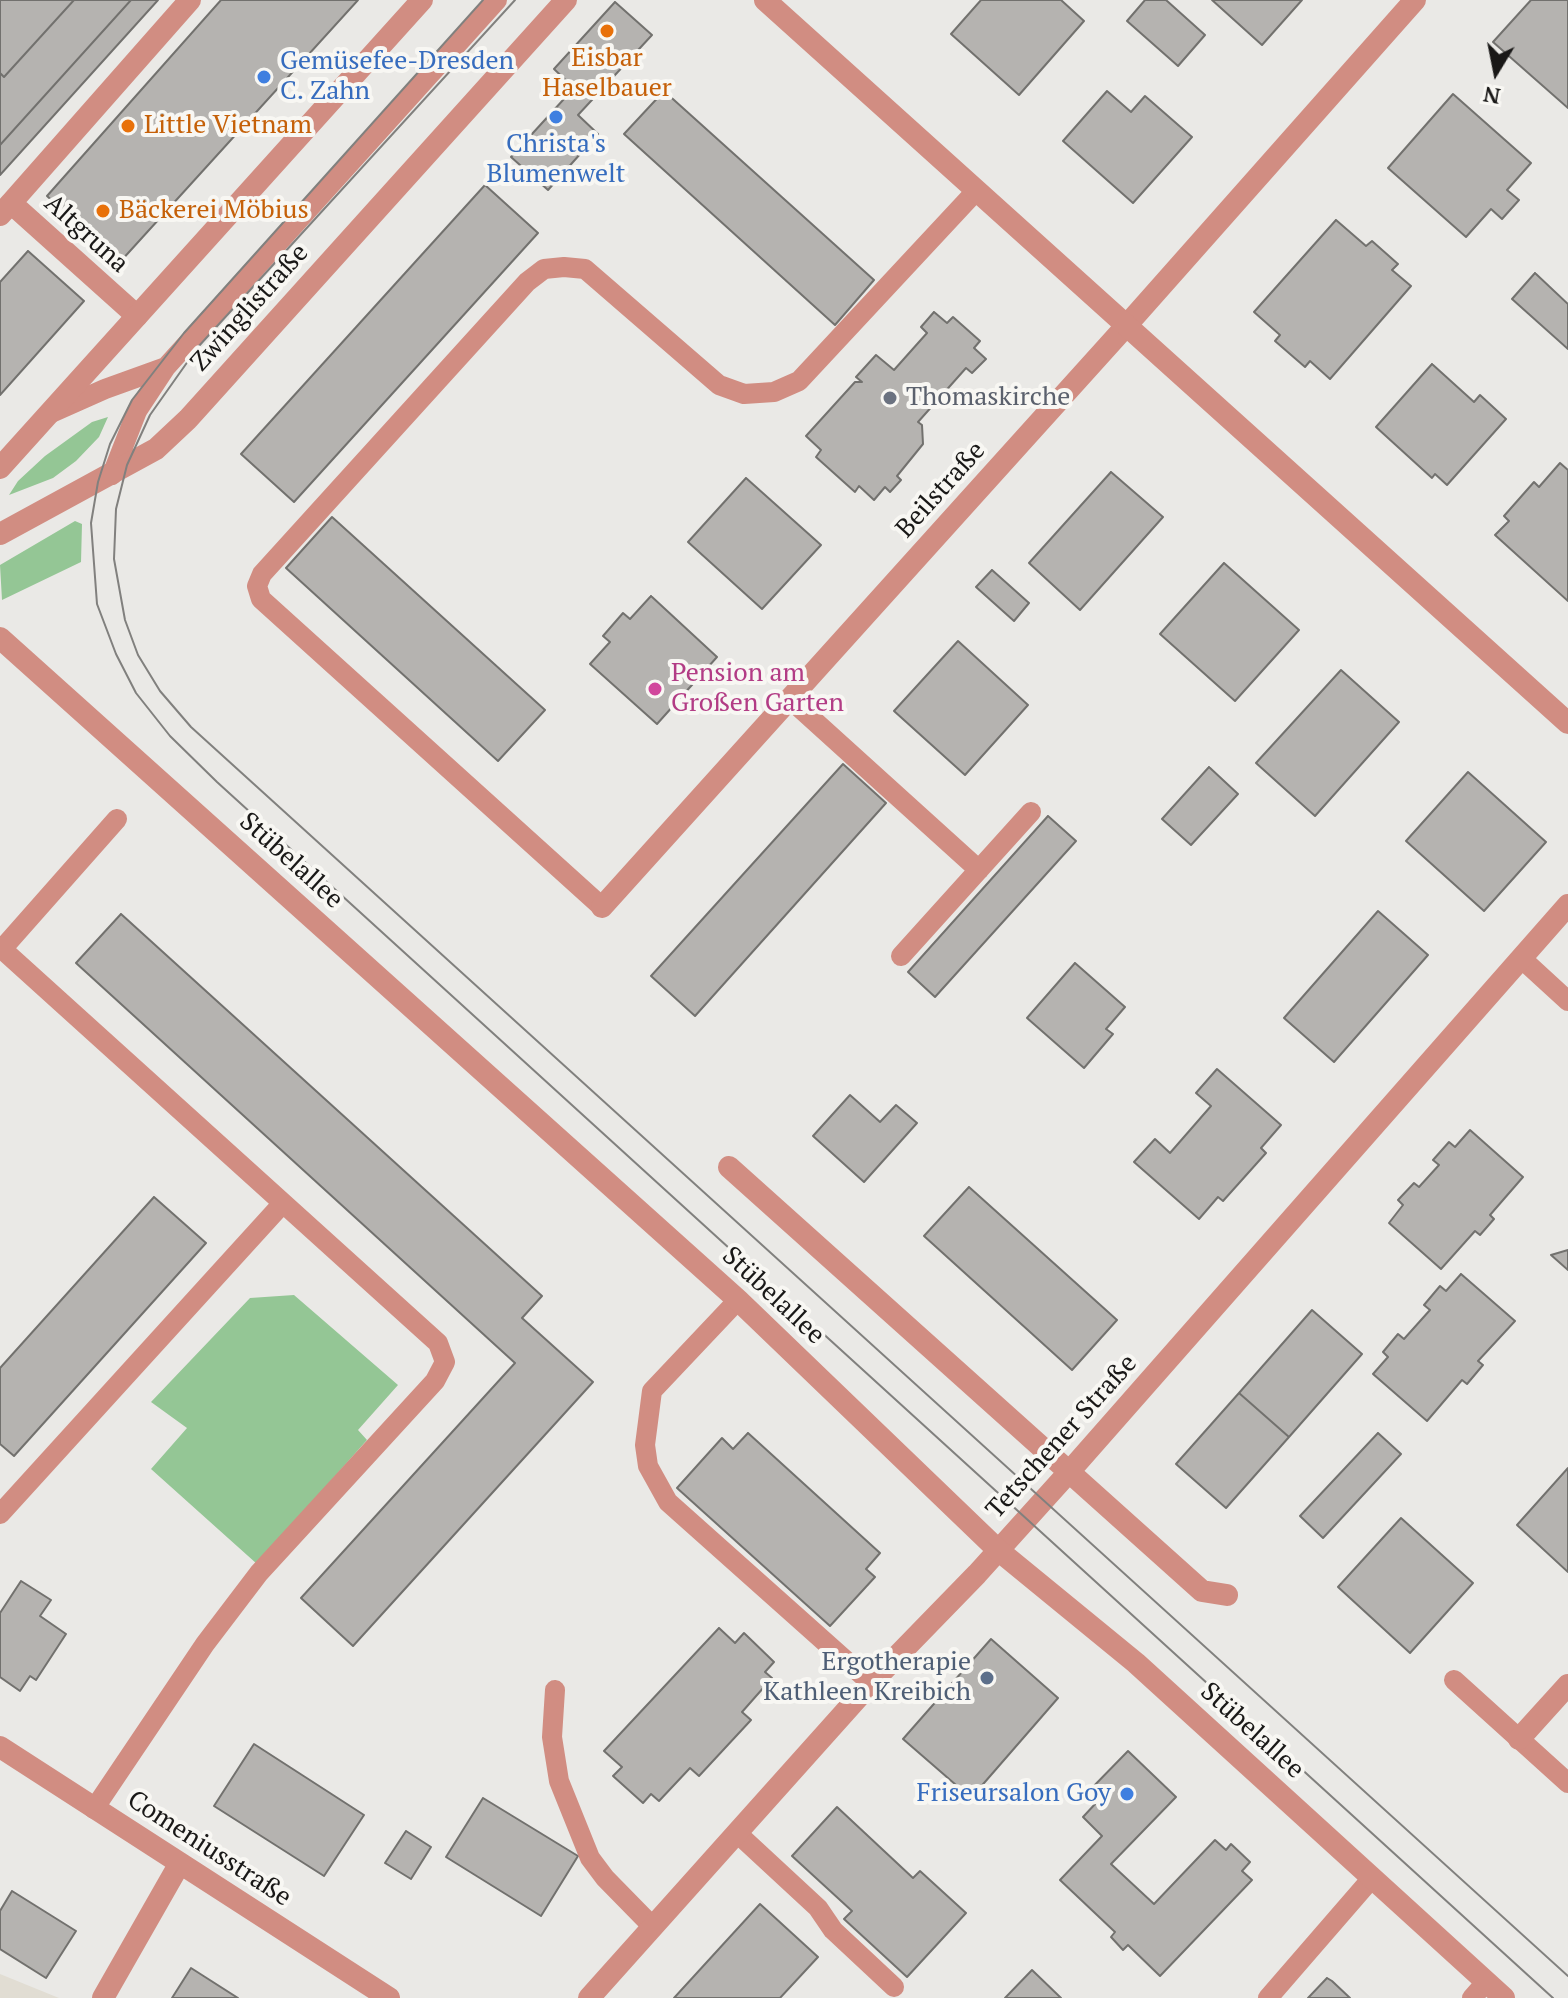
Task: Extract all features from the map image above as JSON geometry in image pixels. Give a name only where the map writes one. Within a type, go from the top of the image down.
[{"type":"street","points":[[5,209],[190,0]]},
{"type":"street","points":[[0,468],[422,0]]},
{"type":"street","name":"Zwinglistraße","points":[[0,534],[156,449],[188,419],[566,0]]},
{"type":"street","points":[[765,0],[1568,723]]},
{"type":"street","name":"Beilstraße","points":[[602,907],[1415,0]]},
{"type":"street","name":"Altgruna","points":[[5,209],[137,316]]},
{"type":"street","name":"Stübelallee","points":[[0,638],[738,1300],[998,1550],[1136,1663],[1372,1878],[1479,1990],[1504,1998]]},
{"type":"street","name":"Tetschener Straße","points":[[589,1998],[871,1683],[1069,1472],[1568,905]]},
{"type":"street","points":[[729,1167],[1202,1591],[1227,1595]]},
{"type":"street","points":[[1519,1739],[1568,1685]]},
{"type":"street","name":"Comeniusstraße","points":[[0,1747],[389,1998]]},
{"type":"street","points":[[103,1998],[180,1863]]},
{"type":"lane","points":[[112,475],[137,411],[166,367],[497,0]]},
{"type":"lane","points":[[602,907],[261,599],[257,586],[262,574],[527,282],[544,269],[585,269],[719,385],[744,394],[774,392],[799,381],[976,191]]},
{"type":"lane","points":[[46,415],[166,367]]},
{"type":"lane","points":[[790,699],[979,870]]},
{"type":"lane","points":[[901,956],[1031,812]]},
{"type":"lane","points":[[94,1809],[205,1644],[259,1573],[435,1381],[445,1362],[438,1343],[2,949],[117,819]]},
{"type":"lane","points":[[1521,958],[1568,1001]]},
{"type":"lane","points":[[0,1514],[283,1203]]},
{"type":"lane","points":[[738,1300],[652,1391],[645,1445],[648,1466],[668,1502],[871,1683]]},
{"type":"lane","points":[[1454,1680],[1568,1783]]},
{"type":"lane","points":[[555,1690],[552,1737],[559,1781],[590,1858],[605,1878],[653,1927]]},
{"type":"lane","points":[[737,1833],[818,1908],[833,1930],[894,1987]]},
{"type":"lane","points":[[1268,1998],[1372,1878]]},
{"type":"shaded area","points":[[0,1974],[59,1998],[0,1998]]},
{"type":"green space","points":[[108,417],[99,437],[76,461],[53,478],[9,495],[18,481],[45,456],[92,422]]},
{"type":"green space","points":[[75,521],[82,524],[81,562],[2,600],[0,565]]},
{"type":"green space","points":[[294,1295],[398,1385],[358,1430],[367,1440],[257,1564],[151,1469],[187,1428],[151,1402],[250,1298]]},
{"type":"building","points":[[0,0],[74,0],[4,77],[0,73]]},
{"type":"building","points":[[74,0],[131,0],[0,145],[0,73],[4,77]]},
{"type":"building","points":[[131,0],[158,0],[0,175],[0,145]]},
{"type":"building","points":[[221,0],[358,0],[120,262],[47,196]]},
{"type":"building","points":[[981,0],[1061,0],[1084,21],[1019,95],[951,34]]},
{"type":"building","points":[[1145,0],[1166,0],[1205,35],[1178,66],[1127,21]]},
{"type":"building","points":[[1212,0],[1302,0],[1262,45]]},
{"type":"building","points":[[1531,0],[1568,0],[1568,108],[1493,42]]},
{"type":"building","points":[[615,2],[652,35],[578,115],[598,134],[548,190],[511,157],[574,88],[554,69]]},
{"type":"building","points":[[664,91],[874,280],[835,325],[624,134]]},
{"type":"building","points":[[1107,91],[1131,112],[1145,96],[1192,137],[1133,203],[1063,141]]},
{"type":"building","points":[[1453,94],[1531,163],[1507,190],[1519,200],[1502,219],[1491,209],[1466,237],[1388,168]]},
{"type":"building","points":[[485,185],[538,233],[294,502],[241,454]]},
{"type":"building","points":[[1336,220],[1366,246],[1372,241],[1398,264],[1392,270],[1411,286],[1330,379],[1310,361],[1305,367],[1275,341],[1280,335],[1254,312]]},
{"type":"building","points":[[28,251],[84,301],[0,395],[0,282]]},
{"type":"building","points":[[1535,273],[1568,304],[1568,349],[1512,299]]},
{"type":"building","name":"Thomaskirche","points":[[934,312],[947,323],[953,317],[980,341],[974,348],[986,359],[972,373],[966,368],[918,422],[922,425],[923,444],[897,476],[901,480],[890,492],[885,487],[874,500],[859,486],[855,492],[816,457],[821,450],[806,436],[855,382],[862,382],[856,377],[876,355],[894,370],[927,333],[921,327]]},
{"type":"building","points":[[1432,364],[1474,402],[1480,395],[1506,419],[1447,485],[1435,474],[1432,478],[1376,427]]},
{"type":"building","points":[[1560,463],[1568,470],[1568,601],[1495,535],[1509,521],[1504,516],[1534,482],[1539,487]]},
{"type":"building","points":[[1111,472],[1163,517],[1080,610],[1029,563]]},
{"type":"building","points":[[746,478],[821,545],[762,609],[688,542]]},
{"type":"building","points":[[332,517],[545,710],[498,761],[286,568]]},
{"type":"building","points":[[1224,563],[1299,630],[1235,701],[1160,634]]},
{"type":"building","points":[[992,570],[1029,603],[1014,621],[976,587]]},
{"type":"building","points":[[651,596],[717,657],[657,724],[590,664],[610,642],[603,636],[623,613],[630,619]]},
{"type":"building","points":[[958,641],[1028,705],[965,775],[894,711]]},
{"type":"building","points":[[1341,670],[1399,722],[1315,816],[1256,763]]},
{"type":"building","points":[[843,764],[886,803],[695,1016],[651,976]]},
{"type":"building","points":[[1209,767],[1238,794],[1191,845],[1162,819]]},
{"type":"building","points":[[1468,772],[1546,842],[1484,911],[1406,841]]},
{"type":"building","points":[[1048,816],[1076,841],[935,997],[908,972]]},
{"type":"building","points":[[1378,911],[1428,955],[1334,1062],[1284,1018]]},
{"type":"building","points":[[121,914],[542,1296],[522,1318],[593,1382],[353,1646],[301,1598],[515,1363],[76,963]]},
{"type":"building","points":[[1075,963],[1125,1007],[1106,1029],[1113,1034],[1084,1068],[1027,1018]]},
{"type":"building","points":[[1217,1069],[1281,1125],[1261,1148],[1266,1153],[1223,1201],[1218,1197],[1199,1219],[1134,1162],[1155,1139],[1170,1153],[1211,1106],[1196,1093]]},
{"type":"building","points":[[850,1095],[880,1122],[896,1105],[917,1123],[864,1182],[813,1136]]},
{"type":"building","points":[[1470,1130],[1523,1177],[1490,1215],[1494,1219],[1480,1235],[1475,1231],[1441,1269],[1389,1223],[1403,1205],[1398,1200],[1414,1183],[1419,1187],[1439,1165],[1433,1160],[1449,1142],[1455,1147]]},
{"type":"building","points":[[969,1187],[1117,1320],[1072,1370],[924,1236]]},
{"type":"building","points":[[154,1197],[206,1243],[14,1456],[0,1444],[0,1368]]},
{"type":"building","points":[[1568,1250],[1568,1270],[1551,1255]]},
{"type":"building","points":[[1461,1274],[1515,1321],[1478,1361],[1483,1365],[1467,1384],[1462,1380],[1427,1421],[1373,1374],[1388,1357],[1383,1352],[1398,1334],[1404,1339],[1430,1310],[1424,1305],[1440,1286],[1446,1291]]},
{"type":"building","points":[[1312,1310],[1362,1354],[1289,1437],[1239,1393]]},
{"type":"building","points":[[1239,1393],[1289,1437],[1226,1508],[1176,1464]]},
{"type":"building","points":[[748,1433],[880,1553],[866,1569],[875,1577],[830,1626],[677,1488],[722,1438],[733,1449]]},
{"type":"building","points":[[1378,1433],[1401,1454],[1323,1538],[1300,1516]]},
{"type":"building","points":[[1568,1468],[1568,1572],[1517,1525]]},
{"type":"building","points":[[1401,1518],[1473,1583],[1410,1653],[1338,1587]]},
{"type":"building","points":[[21,1581],[51,1600],[40,1616],[66,1634],[36,1680],[30,1676],[20,1691],[0,1677],[0,1613]]},
{"type":"building","points":[[719,1628],[735,1643],[744,1633],[774,1662],[765,1672],[772,1678],[742,1712],[751,1720],[699,1776],[690,1768],[659,1801],[651,1794],[643,1803],[613,1776],[622,1767],[604,1751]]},
{"type":"building","points":[[991,1639],[1058,1698],[971,1798],[903,1739]]},
{"type":"building","points":[[254,1744],[364,1815],[324,1876],[214,1806]]},
{"type":"building","points":[[1128,1751],[1176,1797],[1111,1864],[1154,1904],[1215,1840],[1226,1850],[1231,1844],[1250,1862],[1242,1871],[1252,1880],[1160,1976],[1128,1945],[1123,1950],[1111,1937],[1115,1932],[1060,1880],[1102,1836],[1083,1817],[1096,1803],[1086,1794]]},
{"type":"building","points":[[483,1798],[578,1856],[541,1916],[446,1857]]},
{"type":"building","points":[[837,1807],[913,1878],[920,1871],[966,1913],[907,1977],[844,1919],[852,1911],[792,1856]]},
{"type":"building","points":[[406,1831],[431,1847],[411,1879],[385,1863]]},
{"type":"building","points":[[12,1891],[76,1931],[46,1978],[0,1949],[0,1911]]},
{"type":"building","points":[[760,1904],[818,1957],[780,1998],[674,1998]]},
{"type":"building","points":[[191,1968],[238,1998],[172,1998]]},
{"type":"building","points":[[1032,1970],[1061,1998],[1005,1998]]},
{"type":"building","points":[[1327,1978],[1332,1981],[1350,1998],[1308,1998]]},
{"type":"tram line","points":[[483,0],[184,333],[132,400],[110,444],[98,482],[91,523],[97,604],[116,654],[136,693],[170,736],[217,782],[1553,1998]]},
{"type":"tram line","points":[[515,0],[198,347],[150,415],[127,465],[116,509],[114,559],[125,620],[138,655],[160,691],[191,727],[1568,1976]]},
{"type":"place","name":"Eisbar Haselbauer","points":[[607,31]]},
{"type":"place","name":"Gemüsefee-Dresden C. Zahn","points":[[264,77]]},
{"type":"place","name":"Christa's Blumenwelt","points":[[556,117]]},
{"type":"place","name":"Little Vietnam","points":[[128,126]]},
{"type":"place","name":"Bäckerei Möbius","points":[[103,211]]},
{"type":"place","name":"Thomaskirche","points":[[890,398]]},
{"type":"place","name":"Pension am Großen Garten","points":[[655,689]]},
{"type":"place","name":"Ergotherapie Kathleen Kreibich","points":[[987,1678]]},
{"type":"place","name":"Friseursalon Goy","points":[[1127,1794]]}]
